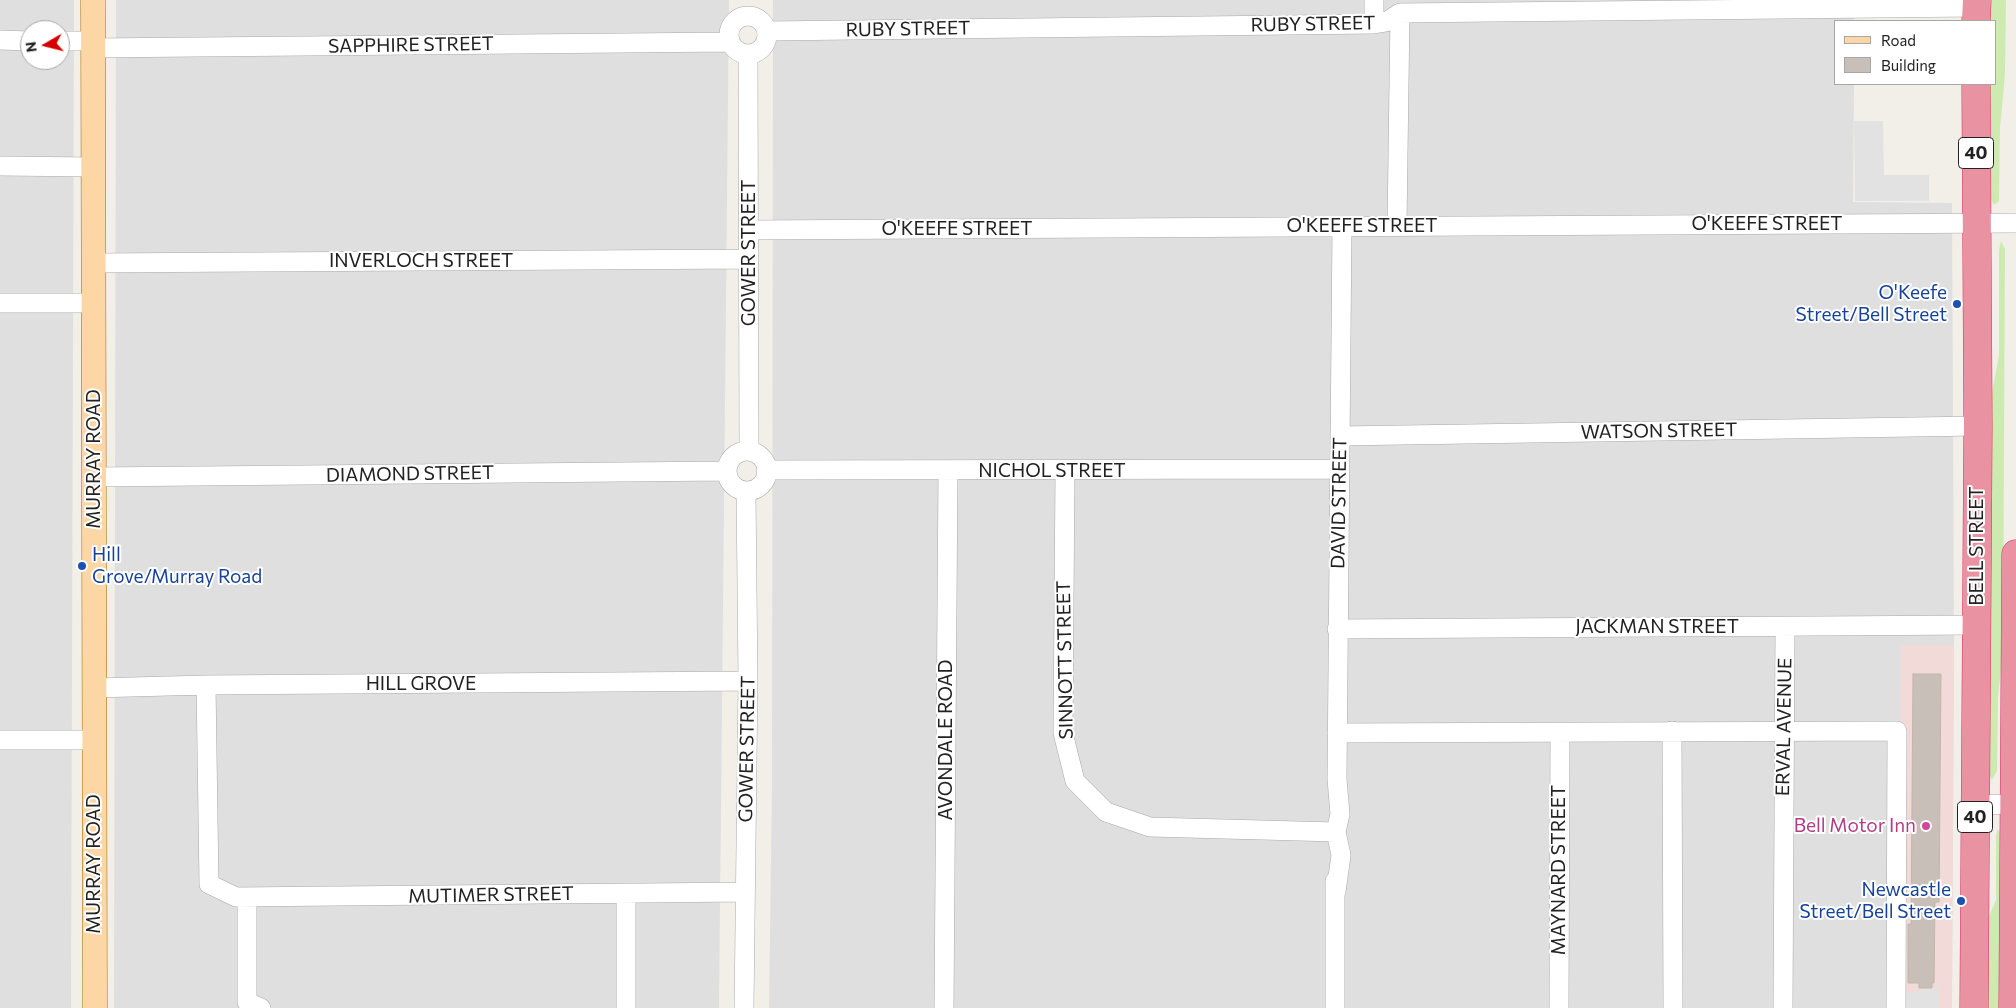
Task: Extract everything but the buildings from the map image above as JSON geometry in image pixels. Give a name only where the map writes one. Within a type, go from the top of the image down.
[{"type":"highway","name":"BELL STREET","points":[[1974,1008],[1978,426],[1976,85]]},
{"type":"highway","name":"BELL STREET","points":[[2013,1008],[2016,554]]},
{"type":"main road","name":"MURRAY ROAD","points":[[93,0],[95,1008]]},
{"type":"street","points":[[1374,0],[1374,24]]},
{"type":"street","points":[[749,8],[760,21],[766,31],[767,38],[761,50],[748,54],[737,51],[730,42],[729,34],[735,21],[749,8]]},
{"type":"street","name":"RUBY STREET","points":[[766,31],[1374,24],[1386,22],[1400,13],[1976,9]]},
{"type":"street","points":[[1397,226],[1400,13]]},
{"type":"street","points":[[0,40],[20,41]]},
{"type":"street","name":"SAPPHIRE STREET","points":[[70,42],[93,45],[730,42]]},
{"type":"street","name":"GOWER STREET","points":[[748,54],[748,451]]},
{"type":"street","points":[[0,166],[93,167]]},
{"type":"street","name":"O'KEEFE STREET","points":[[749,230],[2016,223]]},
{"type":"street","name":"DAVID STREET","points":[[1335,1008],[1336,892],[1341,855],[1331,832],[1340,806],[1337,779],[1337,628],[1342,227]]},
{"type":"street","name":"INVERLOCH STREET","points":[[94,263],[749,258]]},
{"type":"street","points":[[0,303],[93,303]]},
{"type":"street","name":"WATSON STREET","points":[[1340,436],[1978,426]]},
{"type":"street","points":[[748,451],[760,456],[766,470],[766,477],[760,485],[746,491],[733,485],[727,471],[729,462],[734,456],[748,451]]},
{"type":"street","name":"NICHOL STREET","points":[[766,470],[1065,471],[1338,469]]},
{"type":"street","name":"DIAMOND STREET","points":[[94,477],[727,471]]},
{"type":"street","name":"AVONDALE ROAD","points":[[944,1008],[948,471]]},
{"type":"street","name":"SINNOTT STREET","points":[[1065,471],[1063,733],[1076,782],[1106,812],[1150,827],[1331,832]]},
{"type":"street","name":"GOWER STREET","points":[[744,1008],[748,681],[746,491]]},
{"type":"street","name":"JACKMAN STREET","points":[[1337,628],[1976,625]]},
{"type":"street","name":"ERVAL AVENUE","points":[[1783,1008],[1785,627]]},
{"type":"street","name":"HILL GROVE","points":[[94,688],[206,685],[748,681]]},
{"type":"street","points":[[206,685],[209,884],[242,898],[250,1006]]},
{"type":"street","points":[[1672,731],[1673,1008]]},
{"type":"street","points":[[1337,733],[1898,731],[1896,1008]]},
{"type":"street","name":"MAYNARD STREET","points":[[1559,1008],[1560,732]]},
{"type":"street","points":[[0,740],[94,740]]},
{"type":"street","points":[[1975,805],[2015,804]]},
{"type":"street","name":"MUTIMER STREET","points":[[242,898],[745,892]]},
{"type":"street","points":[[626,893],[626,1008]]},
{"type":"shaded area","points":[[0,0],[74,0],[71,1008],[0,1008]]},
{"type":"shaded area","points":[[116,0],[729,0],[719,1008],[114,1008]]},
{"type":"shaded area","points":[[773,0],[1854,0],[1854,20],[1834,20],[1834,85],[1854,85],[1853,202],[1952,203],[1954,645],[1952,1008],[769,1008],[772,786]]},
{"type":"shaded area","points":[[1854,121],[1883,121],[1884,175],[1929,175],[1929,201],[1855,201]]},
{"type":"shaded area","name":"Bell Motor Inn","points":[[1901,645],[1954,645],[1952,1008],[1898,1008]]},
{"type":"shaded area","points":[[1928,988],[1939,988],[1939,1008],[1902,1008],[1902,992],[1913,992]]},
{"type":"green space","points":[[1992,0],[2006,0],[2005,74],[2000,128],[1999,201],[1994,205],[1991,199],[1991,125],[1988,85],[1996,85],[1996,20],[1990,20]]},
{"type":"green space","points":[[2001,241],[2005,249],[2003,648],[1998,698],[1997,771],[1992,780],[1988,773],[1991,398],[1999,355],[1999,250]]},
{"type":"green space","points":[[1998,829],[2001,834],[2001,1008],[1985,1008],[1985,925],[1996,900],[1996,835]]},
{"type":"place","name":"O'Keefe Street/Bell Street","points":[[1957,304]]},
{"type":"place","name":"Hill Grove/Murray Road","points":[[82,566]]},
{"type":"place","name":"Bell Motor Inn","points":[[1926,826]]},
{"type":"place","name":"Newcastle Street/Bell Street","points":[[1961,901]]}]
